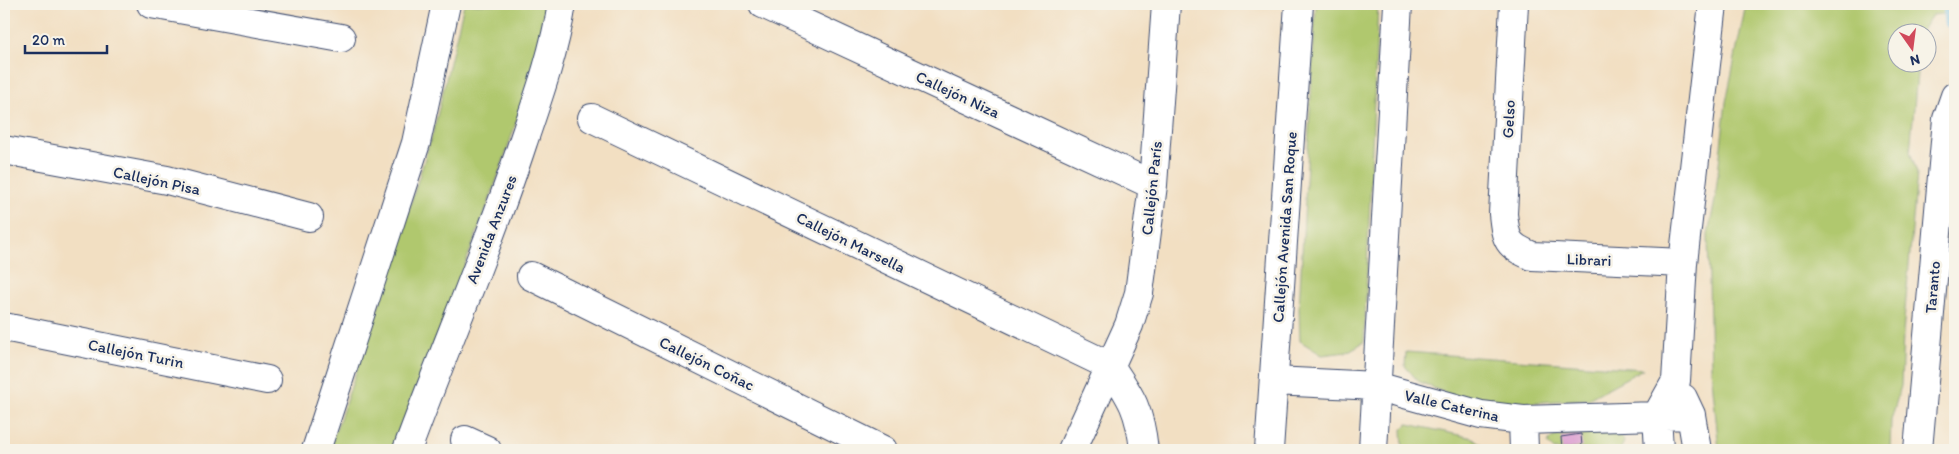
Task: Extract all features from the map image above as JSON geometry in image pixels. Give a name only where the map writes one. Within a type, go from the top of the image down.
[{"type":"street","points":[[151,4],[341,38]]},
{"type":"street","points":[[316,450],[416,143],[446,4]]},
{"type":"street","name":"Avenida Anzures","points":[[407,450],[450,336],[499,215],[555,46],[562,4]]},
{"type":"street","name":"Callejón Niza","points":[[763,4],[1153,185]]},
{"type":"street","name":"Callejón París","points":[[1072,450],[1129,325],[1139,292],[1153,185],[1166,4]]},
{"type":"street","name":"Callejón Avenida San Roque","points":[[1269,450],[1299,4]]},
{"type":"street","points":[[1372,450],[1398,4]]},
{"type":"street","name":"Gelso","points":[[1505,234],[1503,214],[1514,4]]},
{"type":"street","points":[[1659,450],[1657,415],[1676,381],[1683,263],[1713,4]]},
{"type":"street","name":"Taranto","points":[[1918,450],[1947,119],[1955,96]]},
{"type":"street","name":"Callejón Marsella","points":[[592,118],[1110,366]]},
{"type":"street","name":"Callejón Pisa","points":[[4,150],[167,180],[308,216]]},
{"type":"street","name":"Librari","points":[[1505,234],[1514,248],[1532,256],[1683,263]]},
{"type":"street","name":"Callejón Coñac","points":[[531,276],[883,450]]},
{"type":"street","name":"Callejón Turin","points":[[4,327],[268,380]]},
{"type":"street","points":[[1110,366],[1134,402],[1142,432],[1144,450]]},
{"type":"street","name":"Valle Caterina","points":[[1274,381],[1376,386],[1481,415],[1523,420],[1691,415]]},
{"type":"street","points":[[1676,381],[1691,415],[1697,450]]},
{"type":"street","points":[[1523,420],[1524,450]]},
{"type":"green space","points":[[464,4],[545,4],[539,38],[521,105],[447,313],[393,450],[329,450],[374,321],[434,129]]},
{"type":"green space","points":[[1316,4],[1378,4],[1364,342],[1347,352],[1322,355],[1300,341],[1299,307]]},
{"type":"green space","points":[[1746,4],[1955,4],[1955,13],[1932,15],[1927,22],[1886,22],[1886,72],[1917,72],[1910,152],[1917,173],[1903,333],[1901,386],[1891,420],[1890,450],[1719,450],[1711,368],[1708,235],[1715,200],[1726,102]]},
{"type":"green space","points":[[1406,352],[1643,369],[1588,399],[1511,404],[1454,397],[1418,381],[1405,366]]},
{"type":"green space","points":[[1408,424],[1473,438],[1489,450],[1403,450],[1402,429]]},
{"type":"green space","points":[[1587,430],[1619,430],[1624,442],[1620,450],[1554,450],[1548,444],[1549,440],[1553,437]]},
{"type":"building","points":[[1581,434],[1582,447],[1562,450],[1561,437]]},
{"type":"waterway","points":[[1946,4],[1948,23]]}]
